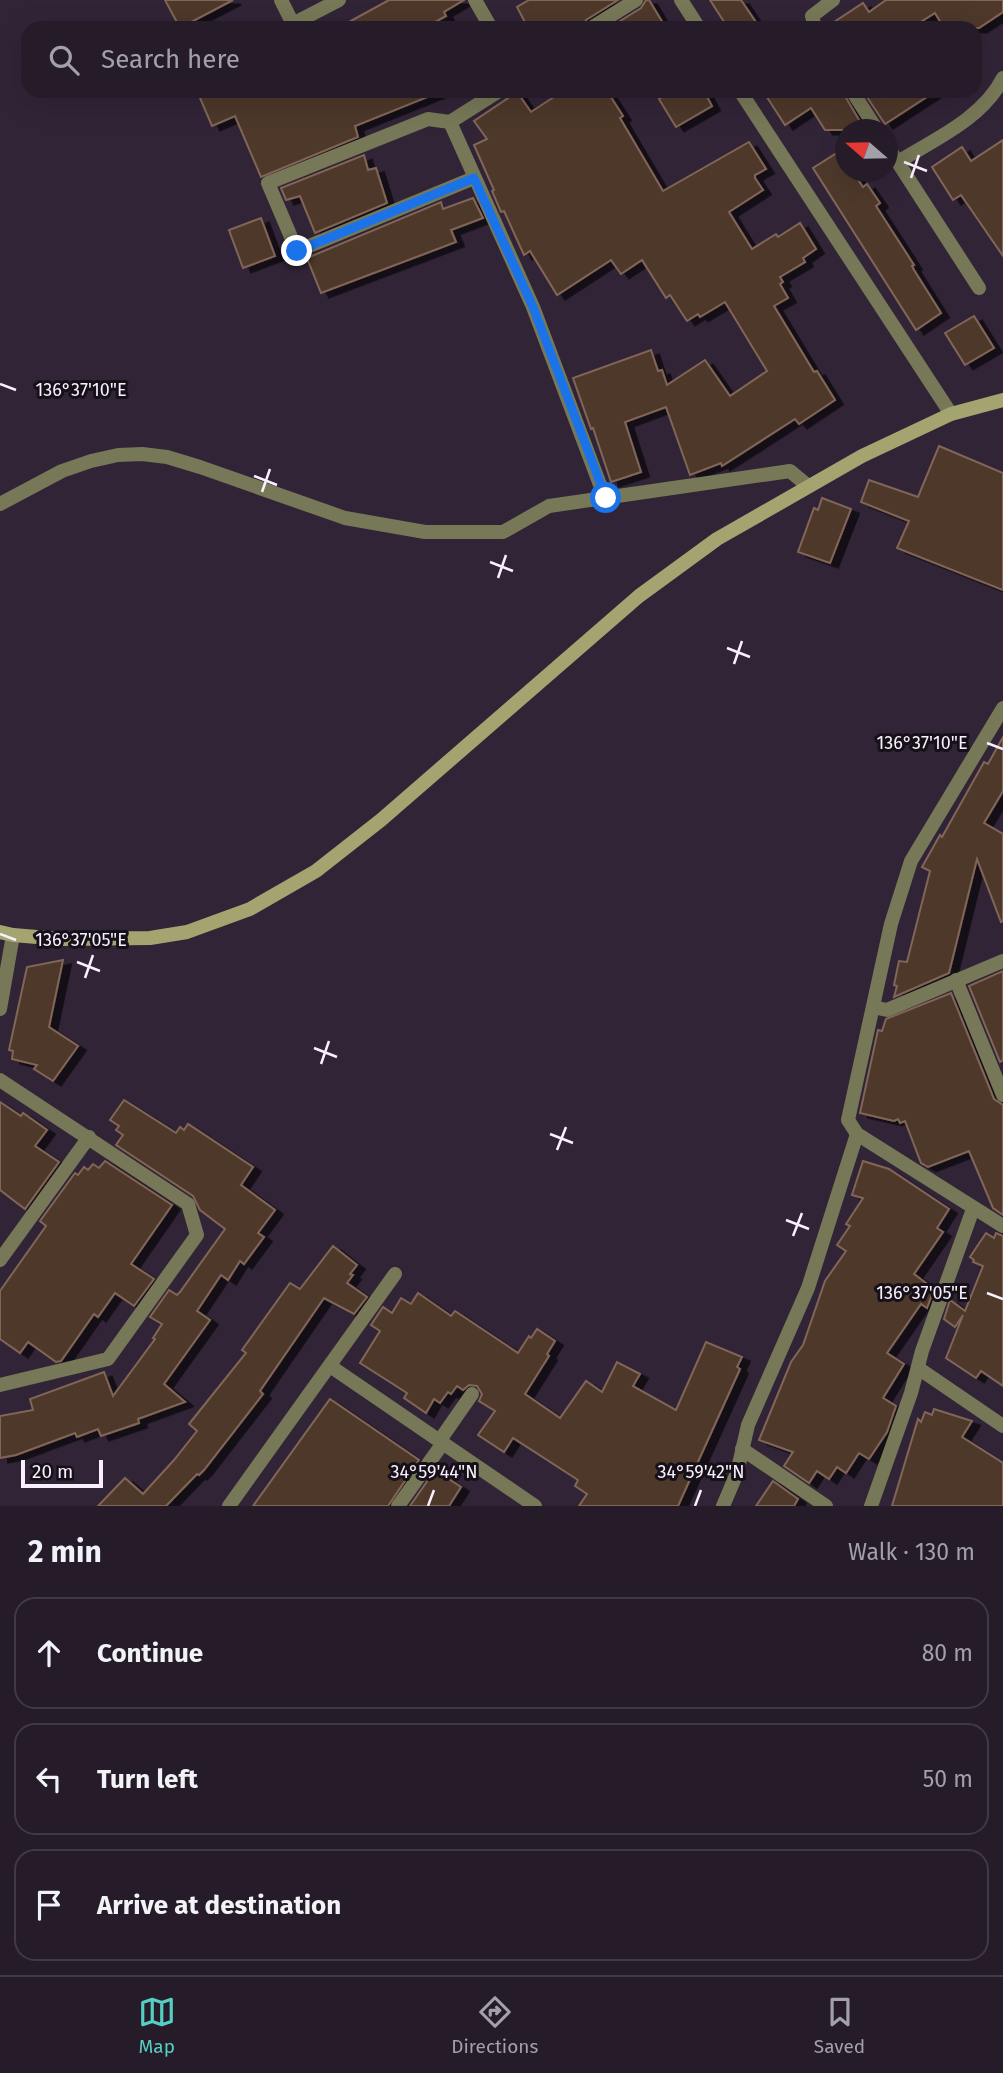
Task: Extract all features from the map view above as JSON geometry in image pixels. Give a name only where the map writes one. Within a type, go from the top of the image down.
[{"type":"street","points":[[281,0],[287,21]]},
{"type":"street","points":[[299,21],[339,0]]},
{"type":"street","points":[[475,0],[487,21]]},
{"type":"street","points":[[602,21],[636,0]]},
{"type":"street","points":[[681,0],[694,21]]},
{"type":"street","points":[[813,21],[812,16],[833,0]]},
{"type":"street","points":[[979,288],[898,162],[981,110],[993,97],[1003,78]]},
{"type":"street","points":[[474,178],[297,251],[268,183],[428,119],[450,122],[488,98]]},
{"type":"street","points":[[745,98],[951,414]]},
{"type":"street","points":[[856,98],[870,119]]},
{"type":"street","points":[[450,122],[533,307],[606,498]]},
{"type":"street","points":[[0,1009],[6,934],[109,940],[163,936],[187,932],[221,921],[280,893],[316,870],[381,820],[639,596],[717,539],[862,456],[951,414],[1003,400]]},
{"type":"street","points":[[0,504],[62,471],[118,455],[142,454],[167,457],[200,467],[345,518],[425,532],[503,532],[548,506],[790,471],[808,486]]},
{"type":"street","points":[[1003,708],[911,861],[891,924],[848,1121],[857,1134],[1003,1226]]},
{"type":"street","points":[[873,1007],[887,1010],[1003,961]]},
{"type":"street","points":[[956,979],[1003,1095]]},
{"type":"street","points":[[0,1080],[188,1204],[197,1235],[108,1359],[0,1385]]},
{"type":"street","points":[[723,1506],[737,1473],[748,1424],[808,1288],[857,1134]]},
{"type":"street","points":[[0,1260],[89,1138]]},
{"type":"street","points":[[871,1506],[973,1209]]},
{"type":"street","points":[[229,1506],[395,1273]]},
{"type":"street","points":[[330,1366],[535,1506]]},
{"type":"street","points":[[918,1368],[1003,1426]]},
{"type":"street","points":[[398,1506],[472,1394]]},
{"type":"street","points":[[742,1449],[825,1506]]},
{"type":"building","points":[[165,0],[233,0],[193,21],[176,21]]},
{"type":"building","points":[[389,0],[464,0],[444,12],[446,16],[437,21],[351,21]]},
{"type":"building","points":[[529,0],[618,0],[585,21],[524,21],[517,7]]},
{"type":"building","points":[[646,0],[649,0],[662,21],[620,21],[641,8]]},
{"type":"building","points":[[710,0],[741,0],[755,21],[724,21]]},
{"type":"building","points":[[886,0],[1003,0],[1003,12],[982,26],[982,21],[940,21],[935,13],[922,21],[836,21],[863,3],[869,12]]},
{"type":"building","points":[[200,98],[425,98],[355,126],[358,137],[261,177],[235,116],[212,126]]},
{"type":"building","points":[[508,98],[521,98],[531,112],[552,98],[611,98],[623,116],[620,118],[663,191],[749,142],[766,169],[755,175],[763,190],[729,212],[752,249],[800,223],[816,249],[803,258],[805,262],[780,277],[783,282],[780,284],[788,298],[774,306],[814,372],[817,371],[835,400],[799,424],[795,419],[722,466],[721,463],[690,475],[666,407],[625,422],[641,472],[611,482],[573,378],[651,350],[658,371],[662,370],[667,385],[705,360],[730,396],[767,371],[725,302],[700,317],[698,314],[687,321],[670,295],[666,298],[642,260],[621,274],[611,260],[557,295],[530,251],[524,255],[504,211],[501,212],[474,145],[487,139],[474,121]]},
{"type":"building","points":[[708,98],[712,106],[676,127],[659,99]]},
{"type":"building","points":[[768,98],[846,98],[859,119],[835,119],[835,130],[825,130],[811,108],[785,125]]},
{"type":"building","points":[[868,98],[925,98],[893,119],[882,119]]},
{"type":"building","points":[[1003,140],[1003,256],[961,195],[953,200],[932,167],[962,147],[971,161]]},
{"type":"building","points":[[835,154],[835,182],[860,182],[863,187],[867,184],[880,203],[876,206],[941,313],[916,330],[813,168]]},
{"type":"building","points":[[364,155],[368,170],[376,168],[387,203],[315,233],[300,196],[286,200],[281,188]]},
{"type":"building","points":[[473,198],[483,218],[451,230],[456,242],[321,293],[307,258],[441,202],[443,209]]},
{"type":"building","points":[[261,218],[275,256],[243,268],[229,230]]},
{"type":"building","points":[[974,316],[994,348],[965,365],[945,333]]},
{"type":"building","points":[[939,446],[1003,473],[1003,590],[897,548],[909,521],[861,502],[869,480],[918,497]]},
{"type":"building","points":[[822,498],[851,509],[830,563],[798,552],[814,508],[818,510]]},
{"type":"building","points":[[1003,737],[1003,791],[984,823],[1003,834],[1003,921],[1001,922],[977,859],[949,973],[894,997],[899,961],[907,962],[930,871],[922,867],[984,762],[988,764]]},
{"type":"building","points":[[63,960],[49,1027],[78,1046],[53,1081],[34,1069],[37,1065],[12,1059],[13,1051],[9,1050],[27,967]]},
{"type":"building","points":[[1003,971],[1003,1060],[1000,1062],[969,986]]},
{"type":"building","points":[[951,993],[994,1099],[1003,1105],[1003,1215],[993,1208],[969,1151],[928,1167],[921,1163],[905,1121],[900,1123],[898,1119],[894,1121],[860,1113],[878,1030],[882,1031],[886,1019]]},
{"type":"building","points":[[124,1100],[176,1133],[180,1127],[184,1130],[188,1124],[253,1167],[241,1185],[275,1210],[258,1233],[264,1237],[244,1264],[240,1261],[228,1280],[221,1275],[197,1311],[210,1320],[164,1384],[185,1402],[138,1419],[139,1423],[101,1436],[98,1429],[77,1437],[75,1433],[16,1455],[0,1458],[0,1416],[33,1410],[30,1399],[104,1372],[113,1396],[155,1339],[153,1338],[162,1324],[150,1317],[169,1290],[177,1295],[180,1292],[225,1229],[200,1210],[193,1196],[116,1145],[123,1135],[116,1130],[119,1126],[110,1120]]},
{"type":"building","points":[[0,1102],[21,1116],[23,1113],[47,1130],[35,1146],[59,1162],[25,1209],[0,1190]]},
{"type":"building","points":[[105,1161],[172,1205],[131,1264],[154,1279],[134,1306],[115,1293],[98,1317],[94,1314],[61,1361],[56,1362],[28,1342],[20,1353],[0,1339],[0,1291],[46,1226],[40,1221],[75,1173],[78,1175],[84,1167],[88,1170],[93,1164],[99,1168]]},
{"type":"building","points":[[863,1161],[889,1169],[949,1209],[937,1228],[943,1232],[914,1274],[934,1289],[927,1308],[921,1304],[887,1353],[904,1364],[883,1398],[896,1406],[887,1432],[869,1459],[859,1453],[846,1473],[837,1467],[829,1479],[817,1471],[809,1483],[784,1466],[793,1452],[759,1440],[791,1362],[803,1345],[825,1281],[846,1251],[837,1245],[850,1226],[846,1224],[863,1198],[852,1195]]},
{"type":"building","points":[[986,1233],[994,1238],[996,1233],[1003,1236],[1003,1386],[981,1371],[976,1378],[946,1358],[963,1315],[955,1327],[944,1319],[950,1300],[965,1311],[983,1266],[973,1262],[970,1257]]},
{"type":"building","points":[[333,1246],[357,1265],[347,1283],[367,1297],[354,1314],[324,1298],[260,1391],[263,1394],[204,1470],[166,1506],[98,1506],[125,1478],[143,1494],[174,1460],[197,1431],[189,1424],[246,1353],[242,1350],[290,1283],[300,1289]]},
{"type":"building","points":[[418,1293],[451,1316],[455,1311],[518,1353],[537,1329],[555,1341],[547,1354],[549,1356],[525,1394],[560,1418],[586,1381],[602,1392],[617,1362],[640,1374],[633,1386],[676,1410],[706,1342],[742,1357],[737,1367],[740,1369],[678,1506],[579,1506],[587,1494],[575,1486],[578,1480],[513,1438],[504,1452],[478,1435],[495,1411],[479,1401],[482,1394],[477,1386],[469,1385],[463,1390],[457,1386],[451,1394],[448,1392],[440,1403],[434,1399],[426,1413],[404,1398],[407,1393],[360,1363],[380,1331],[371,1325],[383,1307],[392,1313],[401,1298],[411,1304]]},
{"type":"building","points":[[330,1399],[419,1460],[388,1506],[253,1506]]},
{"type":"building","points":[[934,1409],[972,1421],[962,1437],[1003,1463],[1003,1506],[892,1506],[918,1419],[921,1422],[925,1412],[932,1415]]},
{"type":"building","points":[[435,1470],[461,1487],[449,1506],[410,1506]]},
{"type":"building","points":[[773,1481],[798,1499],[794,1506],[756,1506]]},
{"type":"route","points":[[297,251],[474,178],[533,307],[606,498]]}]
